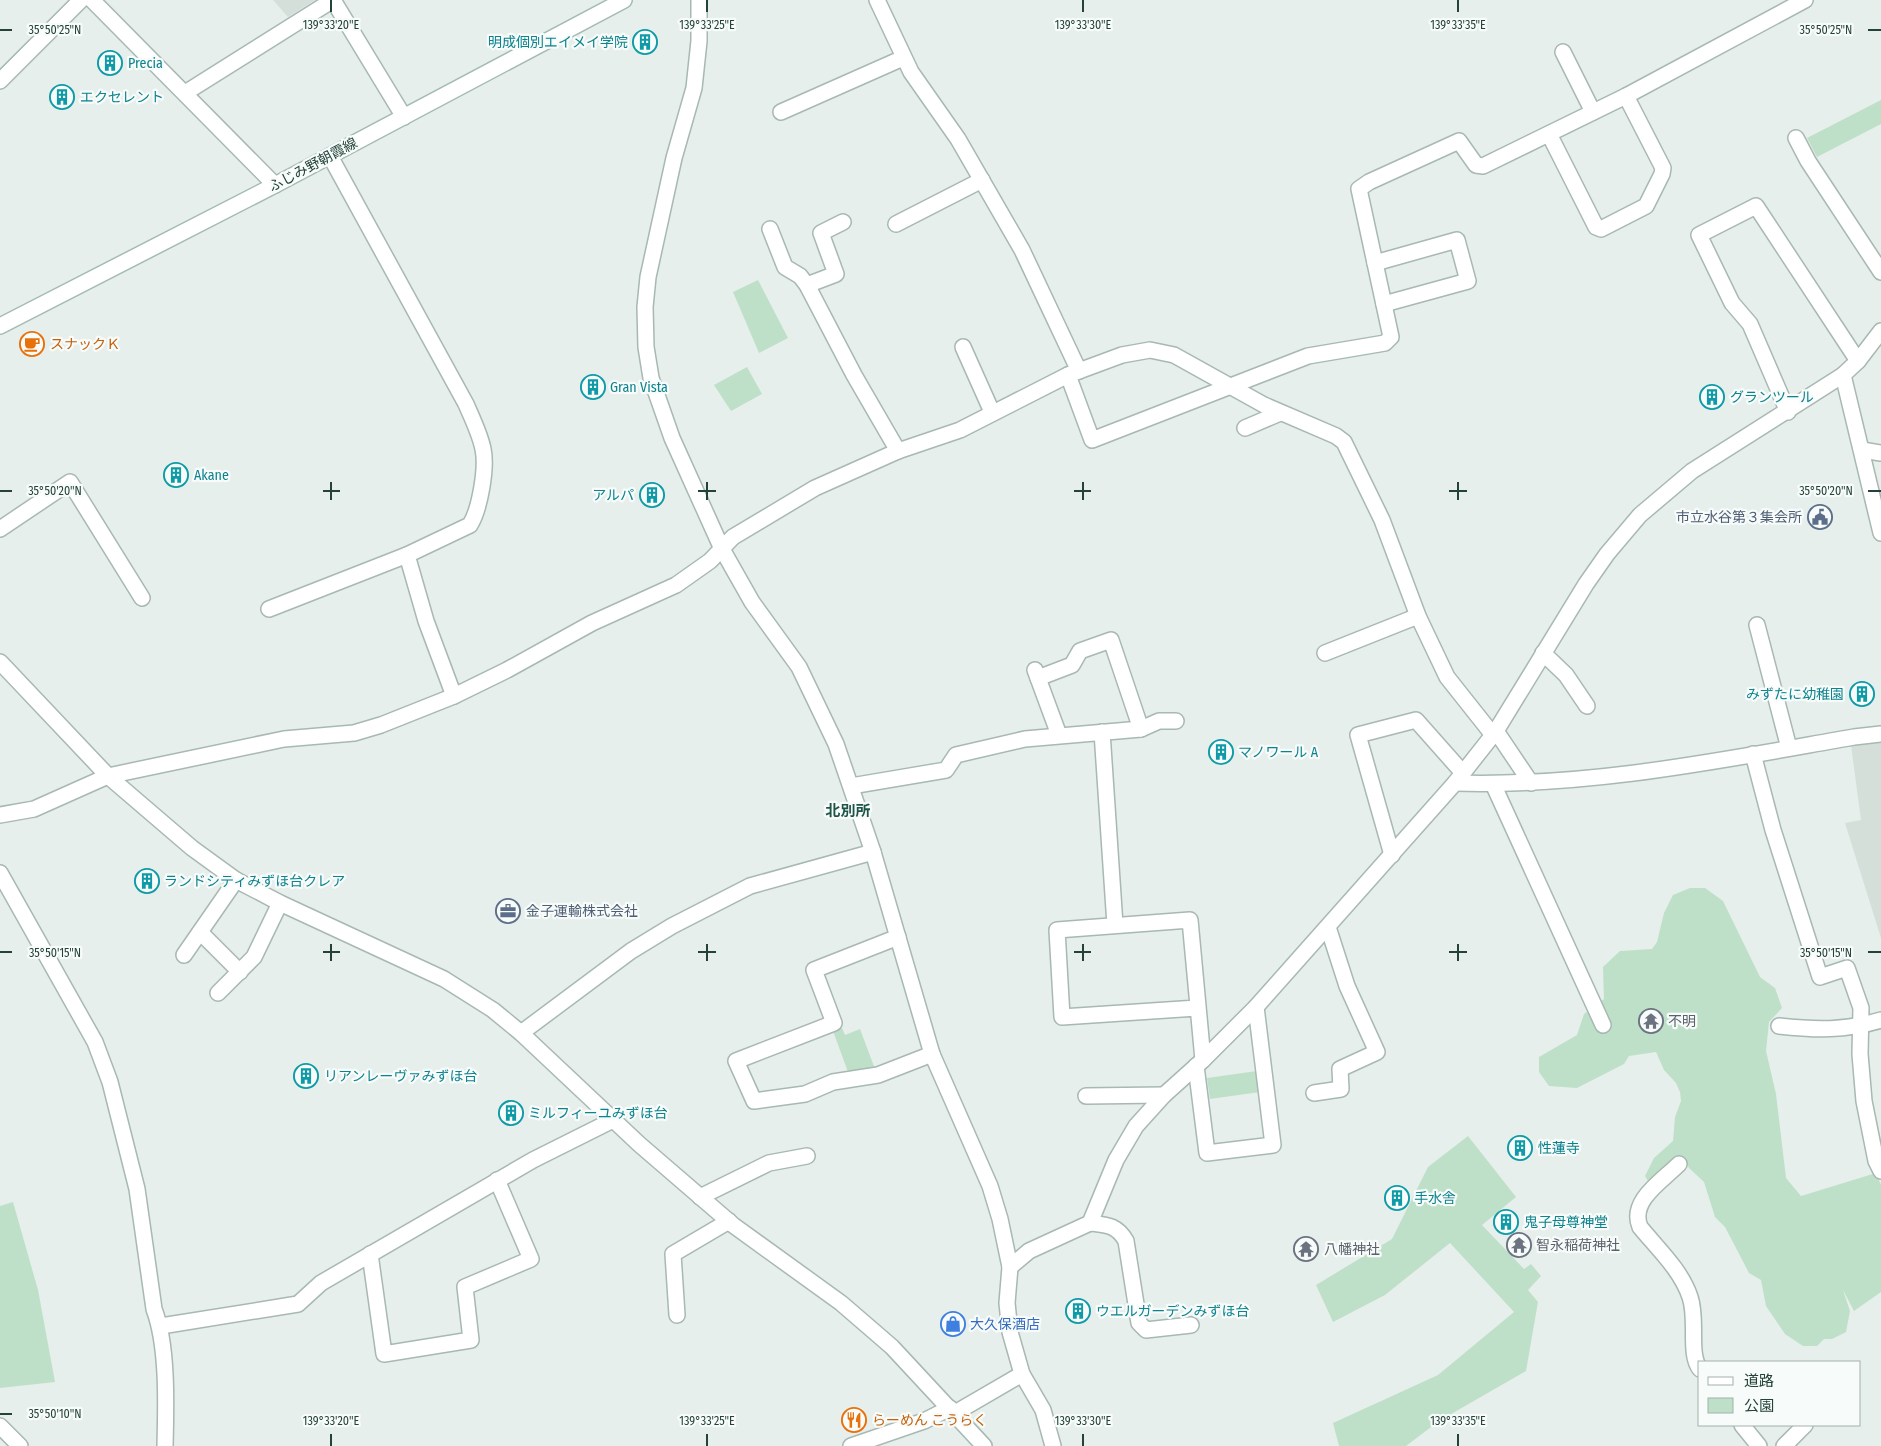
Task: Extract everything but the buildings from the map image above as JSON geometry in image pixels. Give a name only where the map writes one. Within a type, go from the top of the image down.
[{"type":"street","points":[[0,81],[81,0]]},
{"type":"street","points":[[92,0],[276,185]]},
{"type":"street","points":[[185,93],[333,0],[404,117]]},
{"type":"street","name":"ふじみ野朝霞線","points":[[0,326],[276,185],[624,0]]},
{"type":"street","points":[[699,0],[699,41],[694,88],[674,158],[648,278],[645,307],[646,347],[651,378],[661,411],[684,467],[722,548],[752,602],[798,667],[836,744],[873,852],[932,1054],[990,1186],[1000,1220],[1010,1267],[1007,1304],[1010,1332],[1022,1374],[1043,1410],[1053,1446]]},
{"type":"street","points":[[877,0],[904,58],[958,139],[1022,250],[1074,373],[1092,440],[1308,356],[1385,343],[1391,337],[1359,189],[1369,182],[1459,141],[1476,165],[1483,166],[1626,96],[1790,3],[1806,0]]},
{"type":"street","points":[[1563,52],[1593,112]]},
{"type":"street","points":[[782,112],[904,58]]},
{"type":"street","points":[[1549,134],[1596,227],[1602,229],[1646,206],[1662,174],[1663,168],[1626,96]]},
{"type":"street","points":[[1796,138],[1808,161],[1881,272]]},
{"type":"street","points":[[269,609],[407,555],[470,525],[476,515],[484,464],[483,448],[466,404],[441,354],[330,156]]},
{"type":"street","points":[[896,224],[982,180]]},
{"type":"street","points":[[1788,412],[1750,324],[1732,303],[1699,235],[1756,206],[1858,361]]},
{"type":"street","points":[[807,285],[836,274],[821,233],[843,222]]},
{"type":"street","points":[[770,229],[785,266],[800,276],[807,285],[854,376],[898,450]]},
{"type":"street","points":[[1375,262],[1457,240],[1468,281],[1384,304]]},
{"type":"street","points":[[1090,1224],[1116,1160],[1136,1126],[1164,1095],[1256,1007],[1459,778],[1494,733],[1602,562],[1640,515],[1692,471],[1843,376],[1858,361],[1881,331]]},
{"type":"street","points":[[964,347],[992,412]]},
{"type":"street","points":[[0,815],[34,809],[108,776],[284,739],[354,732],[381,725],[454,696],[507,670],[592,623],[676,585],[710,561],[733,537],[815,488],[898,450],[960,430],[992,412],[1074,373],[1122,354],[1150,350],[1174,355],[1227,386],[1280,413],[1336,436],[1344,442],[1382,520],[1418,616],[1446,677],[1494,733],[1532,783]]},
{"type":"street","points":[[1843,376],[1881,533]]},
{"type":"street","points":[[1245,428],[1280,413]]},
{"type":"street","points":[[1862,450],[1881,453]]},
{"type":"street","points":[[0,529],[70,482],[142,598]]},
{"type":"street","points":[[407,555],[426,621],[454,696]]},
{"type":"street","points":[[1324,653],[1418,616]]},
{"type":"street","points":[[1757,625],[1789,748]]},
{"type":"street","points":[[1060,735],[1036,673],[1072,665],[1080,651],[1111,640],[1141,728]]},
{"type":"street","points":[[1543,654],[1566,675],[1587,706]]},
{"type":"street","points":[[0,662],[108,776],[192,848],[236,880],[280,903],[444,979],[493,1010],[613,1120],[729,1222],[841,1303],[892,1347],[984,1446]]},
{"type":"street","points":[[1392,855],[1358,734],[1416,720],[1459,778],[1493,784],[1594,778],[1881,734]]},
{"type":"street","points":[[851,786],[946,770],[956,755],[1025,738],[1141,728],[1159,721],[1176,721]]},
{"type":"street","points":[[1102,732],[1116,925]]},
{"type":"street","points":[[1753,754],[1774,830],[1820,977],[1847,968],[1861,1008],[1860,1054],[1864,1101],[1876,1161],[1881,1171]]},
{"type":"street","points":[[1493,784],[1603,1025]]},
{"type":"street","points":[[521,1034],[631,951],[672,926],[750,886],[873,852]]},
{"type":"street","points":[[0,873],[94,1042],[110,1082],[137,1189],[154,1309],[160,1326],[166,1412],[165,1446]]},
{"type":"street","points":[[184,955],[236,880]]},
{"type":"street","points":[[218,993],[254,957],[280,903]]},
{"type":"street","points":[[1197,1008],[1062,1017],[1057,930],[1190,920],[1197,1008],[1199,1063],[1207,1153],[1273,1145],[1256,1007]]},
{"type":"street","points":[[1314,1093],[1341,1089],[1340,1069],[1377,1052],[1347,986],[1328,928]]},
{"type":"street","points":[[200,932],[240,972]]},
{"type":"street","points":[[898,938],[814,970],[834,1024],[736,1061],[754,1101],[805,1094],[833,1082],[878,1075],[932,1054]]},
{"type":"street","points":[[1779,1026],[1822,1031],[1861,1026],[1881,1020]]},
{"type":"street","points":[[1086,1096],[1164,1095]]},
{"type":"street","points":[[160,1326],[298,1304],[321,1283],[370,1254],[533,1160],[613,1120]]},
{"type":"street","points":[[700,1197],[769,1163],[807,1156]]},
{"type":"street","points":[[1679,1164],[1640,1204],[1637,1219],[1640,1227],[1680,1277],[1690,1297],[1695,1323],[1693,1357],[1698,1366]]},
{"type":"street","points":[[370,1254],[384,1354],[471,1340],[465,1287],[531,1259],[497,1180]]},
{"type":"street","points":[[677,1315],[673,1254],[729,1222]]},
{"type":"street","points":[[1010,1267],[1029,1251],[1090,1224],[1111,1225],[1120,1231],[1126,1241],[1139,1323],[1146,1330],[1192,1325]]},
{"type":"street","points":[[851,1446],[952,1410],[1022,1374]]},
{"type":"street","points":[[0,1426],[20,1446]]},
{"type":"street","points":[[1743,1426],[1759,1446]]},
{"type":"street","points":[[1784,1446],[1804,1426]]},
{"type":"shaded area","points":[[273,0],[315,0],[288,17]]},
{"type":"shaded area","points":[[1881,741],[1881,938],[1845,823],[1861,820],[1851,745]]},
{"type":"green space","points":[[1881,100],[1881,124],[1817,157],[1807,138]]},
{"type":"green space","points":[[758,280],[788,338],[759,353],[733,292]]},
{"type":"green space","points":[[747,367],[762,394],[731,411],[714,385]]},
{"type":"green space","points":[[1690,888],[1705,888],[1723,901],[1760,977],[1775,988],[1782,1008],[1769,1022],[1766,1051],[1776,1094],[1786,1178],[1801,1196],[1876,1173],[1881,1185],[1881,1292],[1854,1311],[1843,1290],[1850,1311],[1846,1332],[1832,1339],[1824,1339],[1817,1346],[1803,1346],[1785,1334],[1766,1306],[1761,1280],[1749,1273],[1725,1227],[1715,1217],[1704,1182],[1689,1168],[1684,1159],[1648,1181],[1645,1176],[1654,1158],[1673,1141],[1675,1117],[1681,1101],[1676,1083],[1664,1070],[1656,1052],[1629,1056],[1624,1064],[1577,1088],[1549,1086],[1539,1072],[1539,1057],[1577,1035],[1584,1014],[1604,999],[1603,967],[1620,951],[1652,949],[1657,942],[1664,913],[1673,895]]},
{"type":"green space","points":[[842,1028],[845,1035],[860,1029],[875,1069],[848,1072],[833,1031]]},
{"type":"green space","points":[[1257,1071],[1260,1092],[1210,1099],[1207,1078]]},
{"type":"green space","points":[[1468,1136],[1516,1197],[1482,1225],[1524,1269],[1531,1264],[1541,1276],[1528,1290],[1538,1302],[1526,1371],[1439,1421],[1406,1446],[1339,1446],[1333,1423],[1438,1375],[1514,1312],[1450,1243],[1385,1295],[1333,1322],[1316,1285],[1392,1239],[1428,1167]]},
{"type":"green space","points":[[13,1202],[38,1290],[55,1382],[0,1388],[0,1206]]},
{"type":"place","name":"明成個別エイメイ学院","points":[[645,42]]},
{"type":"place","name":"Precia","points":[[110,63]]},
{"type":"place","name":"エクセレント","points":[[62,97]]},
{"type":"place","name":"スナックＫ","points":[[32,344]]},
{"type":"place","name":"Gran Vista","points":[[593,387]]},
{"type":"place","name":"グランツール","points":[[1712,397]]},
{"type":"place","name":"Akane","points":[[176,475]]},
{"type":"place","name":"アルパ","points":[[652,495]]},
{"type":"place","name":"市立水谷第３集会所","points":[[1820,517]]},
{"type":"place","name":"みずたに幼稚園","points":[[1862,694]]},
{"type":"place","name":"マノワール A","points":[[1221,752]]},
{"type":"place","name":"ランドシティみずほ台クレア","points":[[147,881]]},
{"type":"place","name":"金子運輸株式会社","points":[[508,911]]},
{"type":"place","name":"不明","points":[[1651,1021]]},
{"type":"place","name":"リアンレーヴァみずほ台","points":[[306,1076]]},
{"type":"place","name":"ミルフィーユみずほ台","points":[[511,1113]]},
{"type":"place","name":"性蓮寺","points":[[1520,1148]]},
{"type":"place","name":"手水舎","points":[[1397,1198]]},
{"type":"place","name":"鬼子母尊神堂","points":[[1506,1222]]},
{"type":"place","name":"智永稲荷神社","points":[[1519,1245]]},
{"type":"place","name":"八幡神社","points":[[1306,1249]]},
{"type":"place","name":"ウエルガーデンみずほ台","points":[[1078,1311]]},
{"type":"place","name":"大久保酒店","points":[[953,1324]]},
{"type":"place","name":"らーめん こうらく","points":[[854,1420]]},
{"type":"district","name":"北別所","points":[[848,811]]}]
